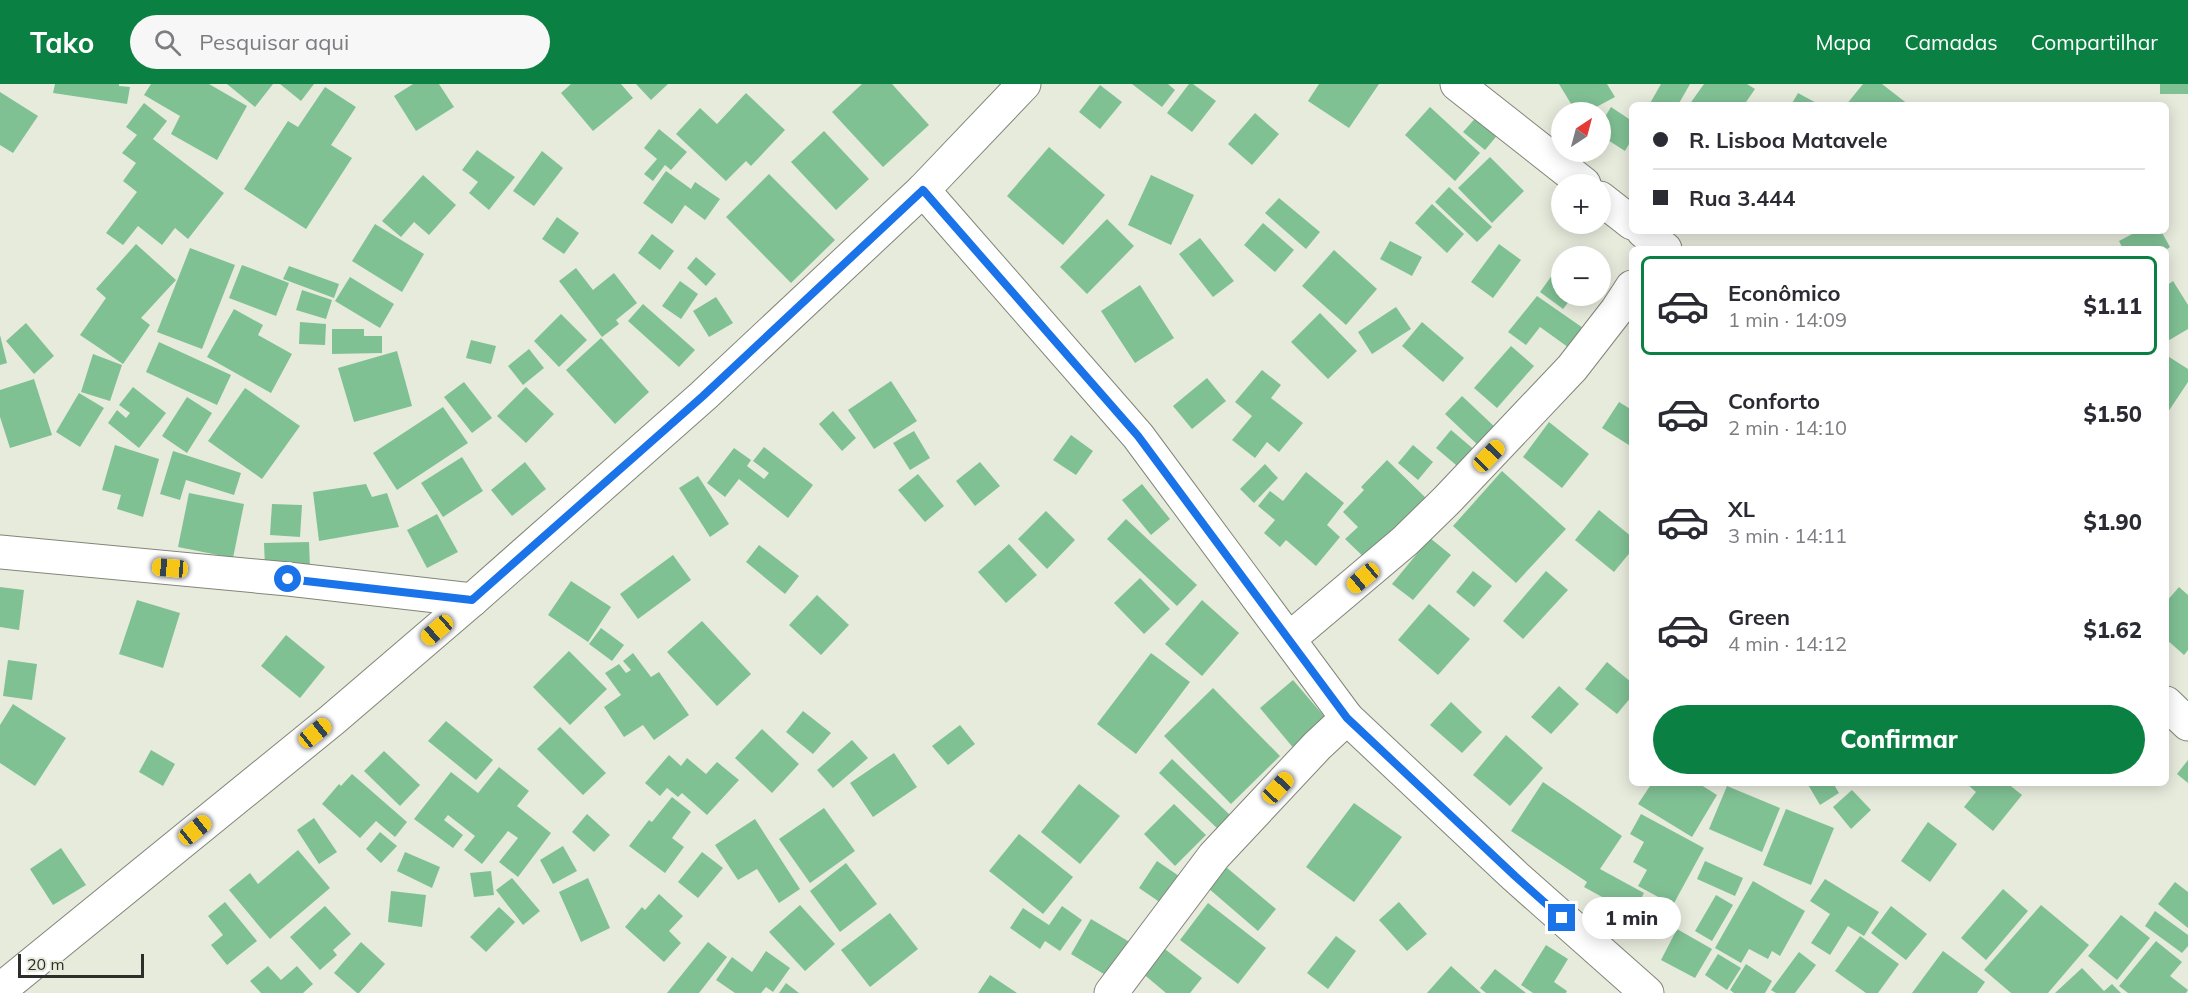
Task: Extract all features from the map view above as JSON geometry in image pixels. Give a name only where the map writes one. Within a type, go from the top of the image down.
[{"type":"street","points":[[0,990],[332,720],[703,396],[923,190],[1024,84]]},
{"type":"street","points":[[1457,84],[1571,174]]},
{"type":"street","points":[[923,190],[1138,436],[1347,718],[1515,876],[1647,993]]},
{"type":"street","points":[[1611,207],[1629,221]]},
{"type":"street","points":[[1289,639],[1405,541],[1446,501],[1572,368],[1629,292]]},
{"type":"street","points":[[0,552],[276,578],[472,600]]},
{"type":"street","points":[[2169,706],[2188,724]]},
{"type":"street","points":[[1111,993],[1214,856],[1317,746],[1347,718]]},
{"type":"building","points":[[55,84],[119,84],[119,86],[130,87],[127,104],[53,93]]},
{"type":"building","points":[[151,84],[209,84],[247,106],[217,160],[171,134],[180,116],[144,95]]},
{"type":"building","points":[[227,84],[273,84],[255,107]]},
{"type":"building","points":[[280,84],[314,84],[301,101]]},
{"type":"building","points":[[413,84],[439,84],[454,107],[416,131],[394,96]]},
{"type":"building","points":[[571,84],[621,84],[633,98],[593,131],[561,93]]},
{"type":"building","points":[[636,84],[668,84],[651,100]]},
{"type":"building","points":[[862,84],[892,84],[929,125],[883,167],[832,112]]},
{"type":"building","points":[[1132,84],[1168,84],[1175,90],[1162,107]]},
{"type":"building","points":[[1189,84],[1193,84],[1216,101],[1192,132],[1167,113]]},
{"type":"building","points":[[1319,84],[1379,84],[1349,128],[1308,101]]},
{"type":"building","points":[[1559,84],[1607,84],[1615,97],[1606,102],[1570,102]]},
{"type":"building","points":[[1661,84],[1690,84],[1680,102],[1651,102]]},
{"type":"building","points":[[1704,84],[1747,84],[1755,89],[1746,102],[1691,102]]},
{"type":"building","points":[[1863,84],[1882,84],[1905,102],[1848,102]]},
{"type":"building","points":[[2160,84],[2188,84],[2188,94],[2160,94]]},
{"type":"building","points":[[1100,85],[1122,102],[1100,129],[1079,112]]},
{"type":"building","points":[[325,87],[356,107],[331,145],[352,158],[306,229],[244,189],[288,121],[298,127]]},
{"type":"building","points":[[0,92],[38,116],[13,153],[0,145]]},
{"type":"building","points":[[746,93],[785,130],[751,166],[746,161],[726,181],[676,134],[700,108],[717,124]]},
{"type":"building","points":[[1798,93],[1814,102],[1793,102]]},
{"type":"building","points":[[144,103],[167,121],[153,139],[224,193],[188,239],[175,228],[162,245],[138,226],[123,245],[106,233],[137,192],[123,181],[136,163],[122,153],[137,135],[126,127]]},
{"type":"building","points":[[1430,107],[1480,153],[1455,181],[1405,135]]},
{"type":"building","points":[[1611,107],[1629,119],[1629,144],[1625,151],[1611,142]]},
{"type":"building","points":[[1255,113],[1279,134],[1252,165],[1228,144]]},
{"type":"building","points":[[1479,114],[1500,132],[1485,150],[1463,132]]},
{"type":"building","points":[[659,129],[687,152],[671,170],[665,165],[653,181],[644,174],[657,159],[644,148]]},
{"type":"building","points":[[824,131],[869,179],[836,210],[791,162]]},
{"type":"building","points":[[1049,147],[1105,195],[1063,245],[1007,196]]},
{"type":"building","points":[[477,150],[515,177],[489,210],[469,193],[478,182],[462,170]]},
{"type":"building","points":[[542,151],[563,168],[534,206],[513,191]]},
{"type":"building","points":[[1490,157],[1524,191],[1492,223],[1458,188]]},
{"type":"building","points":[[666,171],[691,189],[695,182],[720,199],[705,220],[685,205],[672,224],[643,203]]},
{"type":"building","points":[[769,174],[835,240],[791,283],[726,217]]},
{"type":"building","points":[[423,175],[456,205],[429,235],[414,222],[401,237],[382,221]]},
{"type":"building","points":[[1151,175],[1194,195],[1171,245],[1128,225]]},
{"type":"building","points":[[1449,187],[1492,227],[1477,242],[1435,202]]},
{"type":"building","points":[[1279,198],[1320,232],[1306,249],[1265,213]]},
{"type":"building","points":[[1432,204],[1464,234],[1447,253],[1415,223]]},
{"type":"building","points":[[557,217],[579,233],[564,254],[542,239]]},
{"type":"building","points":[[1107,219],[1134,246],[1087,294],[1060,267]]},
{"type":"building","points":[[1263,223],[1294,250],[1275,272],[1244,245]]},
{"type":"building","points":[[375,224],[424,254],[402,292],[352,261]]},
{"type":"building","points":[[652,234],[674,251],[660,270],[638,253]]},
{"type":"building","points":[[2132,234],[2163,234],[2170,247],[2122,246],[2119,241]]},
{"type":"building","points":[[1200,238],[1234,281],[1213,297],[1179,254]]},
{"type":"building","points":[[1390,241],[1422,257],[1412,276],[1380,259]]},
{"type":"building","points":[[136,244],[176,280],[141,318],[150,325],[123,364],[80,335],[106,298],[96,289]]},
{"type":"building","points":[[1499,244],[1521,260],[1493,298],[1471,282]]},
{"type":"building","points":[[190,248],[235,265],[202,349],[157,332]]},
{"type":"building","points":[[1334,250],[1377,289],[1346,325],[1302,286]]},
{"type":"building","points":[[696,257],[716,274],[706,286],[687,268]]},
{"type":"building","points":[[242,265],[289,283],[276,316],[229,298]]},
{"type":"building","points":[[289,266],[339,284],[334,298],[283,279]]},
{"type":"building","points":[[576,268],[593,290],[614,273],[637,303],[616,320],[619,324],[602,337],[559,281]]},
{"type":"building","points":[[350,277],[394,304],[380,328],[335,301]]},
{"type":"building","points":[[1551,277],[1551,300],[1540,292]]},
{"type":"building","points":[[680,281],[698,294],[681,319],[662,306]]},
{"type":"building","points":[[2173,281],[2188,305],[2188,329],[2169,340],[2169,284]]},
{"type":"building","points":[[1140,285],[1174,338],[1135,363],[1101,311]]},
{"type":"building","points":[[302,290],[332,300],[326,319],[296,310]]},
{"type":"building","points":[[1537,296],[1586,330],[1572,350],[1540,327],[1526,345],[1508,332]]},
{"type":"building","points":[[716,297],[733,323],[709,337],[693,311]]},
{"type":"building","points":[[643,304],[695,350],[679,367],[628,321]]},
{"type":"building","points":[[1396,307],[1411,329],[1372,354],[1358,332]]},
{"type":"building","points":[[234,309],[263,325],[258,335],[292,354],[271,393],[207,357]]},
{"type":"building","points":[[1320,313],[1357,351],[1328,379],[1291,342]]},
{"type":"building","points":[[561,314],[587,340],[559,367],[534,341]]},
{"type":"building","points":[[300,322],[326,324],[325,345],[299,344]]},
{"type":"building","points":[[1422,322],[1464,358],[1443,382],[1402,346]]},
{"type":"building","points":[[26,323],[54,356],[34,374],[6,341]]},
{"type":"building","points":[[332,329],[364,329],[364,336],[382,336],[382,353],[332,354]]},
{"type":"building","points":[[0,335],[7,363],[0,365]]},
{"type":"building","points":[[601,338],[649,392],[615,424],[566,370]]},
{"type":"building","points":[[471,340],[496,346],[491,364],[466,358]]},
{"type":"building","points":[[159,342],[231,375],[217,405],[146,372]]},
{"type":"building","points":[[1511,346],[1534,366],[1497,408],[1474,388]]},
{"type":"building","points":[[529,349],[544,368],[523,385],[508,366]]},
{"type":"building","points":[[397,351],[412,406],[354,422],[338,368]]},
{"type":"building","points":[[93,354],[122,365],[110,401],[81,392]]},
{"type":"building","points":[[2169,357],[2188,369],[2188,382],[2169,410]]},
{"type":"building","points":[[1262,370],[1281,385],[1271,398],[1303,423],[1279,452],[1267,442],[1255,458],[1232,440],[1252,416],[1235,402]]},
{"type":"building","points":[[1207,378],[1226,401],[1192,429],[1173,406]]},
{"type":"building","points":[[34,379],[52,435],[10,448],[0,417],[0,390]]},
{"type":"building","points":[[891,381],[917,421],[874,449],[848,410]]},
{"type":"building","points":[[464,382],[492,418],[472,433],[444,397]]},
{"type":"building","points":[[133,387],[166,413],[139,448],[108,423],[117,410],[126,418],[130,413],[119,405]]},
{"type":"building","points":[[526,387],[554,414],[526,443],[497,416]]},
{"type":"building","points":[[245,388],[300,426],[262,479],[208,441]]},
{"type":"building","points":[[79,393],[104,408],[80,447],[56,432]]},
{"type":"building","points":[[1462,396],[1497,429],[1480,447],[1445,414]]},
{"type":"building","points":[[187,397],[212,413],[187,453],[162,436]]},
{"type":"building","points":[[1619,402],[1629,408],[1629,445],[1602,428]]},
{"type":"building","points":[[443,407],[468,443],[397,490],[373,453]]},
{"type":"building","points":[[833,411],[856,438],[842,451],[819,424]]},
{"type":"building","points":[[1549,422],[1589,454],[1562,488],[1523,457]]},
{"type":"building","points":[[1451,430],[1477,452],[1462,470],[1436,448]]},
{"type":"building","points":[[914,431],[930,458],[910,470],[893,443]]},
{"type":"building","points":[[1071,435],[1093,451],[1076,475],[1053,460]]},
{"type":"building","points":[[115,445],[159,459],[143,517],[117,509],[121,495],[102,490]]},
{"type":"building","points":[[1413,445],[1433,462],[1418,480],[1398,463]]},
{"type":"building","points":[[764,447],[813,485],[788,518],[739,479],[725,497],[707,483],[734,448],[751,460],[747,466],[764,479],[769,473],[753,461]]},
{"type":"building","points":[[173,451],[241,473],[234,495],[186,480],[180,500],[160,494]]},
{"type":"building","points":[[462,457],[483,491],[443,517],[421,483]]},
{"type":"building","points":[[1387,460],[1431,503],[1371,564],[1345,539],[1358,527],[1343,512],[1364,490],[1361,487]]},
{"type":"building","points":[[525,462],[546,489],[512,516],[491,490]]},
{"type":"building","points":[[980,462],[1000,486],[975,506],[956,481]]},
{"type":"building","points":[[1265,464],[1278,478],[1254,503],[1240,489]]},
{"type":"building","points":[[1502,471],[1566,529],[1516,583],[1453,526]]},
{"type":"building","points":[[1306,472],[1344,503],[1327,525],[1340,537],[1316,566],[1286,540],[1280,547],[1264,533],[1275,520],[1258,506],[1270,491],[1283,501]]},
{"type":"building","points":[[918,474],[944,506],[925,522],[898,490]]},
{"type":"building","points":[[698,476],[729,524],[710,537],[679,488]]},
{"type":"building","points":[[366,484],[372,497],[387,493],[399,527],[319,541],[313,492]]},
{"type":"building","points":[[1142,484],[1170,519],[1151,535],[1122,500]]},
{"type":"building","points":[[189,493],[244,504],[233,558],[178,547]]},
{"type":"building","points":[[272,504],[302,505],[300,537],[270,535]]},
{"type":"building","points":[[1599,510],[1629,535],[1629,554],[1614,572],[1575,540]]},
{"type":"building","points":[[1046,511],[1075,540],[1047,569],[1018,539]]},
{"type":"building","points":[[437,514],[458,552],[427,568],[407,530]]},
{"type":"building","points":[[1126,519],[1197,585],[1177,606],[1107,539]]},
{"type":"building","points":[[1430,538],[1451,555],[1413,600],[1392,584]]},
{"type":"building","points":[[309,542],[310,568],[265,568],[264,543]]},
{"type":"building","points":[[1009,544],[1037,575],[1006,603],[978,572]]},
{"type":"building","points":[[759,545],[799,576],[785,594],[746,562]]},
{"type":"building","points":[[673,555],[691,580],[638,619],[620,594]]},
{"type":"building","points":[[1473,571],[1492,586],[1474,607],[1456,592]]},
{"type":"building","points":[[1546,571],[1568,590],[1523,639],[1503,621]]},
{"type":"building","points":[[1140,578],[1170,609],[1144,634],[1114,603]]},
{"type":"building","points":[[571,581],[611,607],[588,642],[548,615]]},
{"type":"building","points":[[0,587],[24,590],[19,630],[0,627]]},
{"type":"building","points":[[2179,587],[2188,595],[2188,650],[2184,655],[2169,642],[2169,599]]},
{"type":"building","points":[[817,595],[849,625],[821,655],[789,625]]},
{"type":"building","points":[[137,600],[180,613],[163,668],[119,654]]},
{"type":"building","points":[[1202,600],[1239,633],[1202,676],[1165,644]]},
{"type":"building","points":[[1429,604],[1470,639],[1438,675],[1398,640]]},
{"type":"building","points":[[702,621],[751,674],[717,706],[667,652]]},
{"type":"building","points":[[601,628],[624,645],[612,661],[589,644]]},
{"type":"building","points":[[286,635],[325,667],[300,698],[261,666]]},
{"type":"building","points":[[569,651],[607,689],[570,725],[533,687]]},
{"type":"building","points":[[633,653],[651,677],[659,672],[689,715],[654,740],[643,725],[624,737],[604,707],[621,695],[605,673],[619,664],[626,673],[631,670],[623,661]]},
{"type":"building","points":[[1151,653],[1190,682],[1136,754],[1097,724]]},
{"type":"building","points":[[8,660],[37,664],[32,700],[3,696]]},
{"type":"building","points":[[1607,662],[1629,680],[1629,700],[1617,714],[1585,689]]},
{"type":"building","points":[[1293,680],[1329,722],[1295,750],[1260,708]]},
{"type":"building","points":[[1559,686],[1579,704],[1551,734],[1531,717]]},
{"type":"building","points":[[1213,688],[1280,756],[1231,804],[1164,736]]},
{"type":"building","points":[[1451,702],[1482,732],[1462,753],[1430,725]]},
{"type":"building","points":[[13,704],[66,738],[35,786],[0,763],[0,725]]},
{"type":"building","points":[[803,711],[831,733],[813,754],[786,732]]},
{"type":"building","points":[[446,721],[493,760],[476,780],[428,741]]},
{"type":"building","points":[[960,725],[975,744],[948,765],[932,746]]},
{"type":"building","points":[[560,727],[606,773],[583,795],[537,749]]},
{"type":"building","points":[[762,729],[799,764],[772,793],[735,758]]},
{"type":"building","points":[[1506,735],[1543,768],[1510,806],[1473,775]]},
{"type":"building","points":[[852,740],[868,758],[833,788],[817,770]]},
{"type":"building","points":[[151,750],[175,764],[163,786],[139,772]]},
{"type":"building","points":[[384,751],[420,785],[400,806],[364,771]]},
{"type":"building","points":[[894,753],[917,787],[873,817],[850,783]]},
{"type":"building","points":[[669,755],[681,766],[687,758],[706,774],[717,762],[739,780],[707,815],[682,793],[678,797],[667,788],[660,796],[645,783]]},
{"type":"building","points":[[1172,759],[1232,817],[1219,830],[1159,773]]},
{"type":"building","points":[[2188,760],[2188,783],[2177,774]]},
{"type":"building","points":[[499,767],[529,791],[517,806],[551,833],[518,877],[499,862],[518,838],[508,831],[482,864],[464,850],[475,836],[448,815],[444,820],[463,835],[453,848],[414,819],[451,772],[478,793]]},
{"type":"building","points":[[352,774],[407,822],[395,837],[376,821],[360,838],[322,804],[339,784],[341,786]]},
{"type":"building","points":[[1543,782],[1622,836],[1600,869],[1644,893],[1633,914],[1584,887],[1587,882],[1511,831]]},
{"type":"building","points":[[1079,784],[1120,816],[1080,864],[1041,832]]},
{"type":"building","points":[[1650,786],[1703,786],[1717,795],[1692,837],[1638,804]]},
{"type":"building","points":[[1727,786],[1780,808],[1762,852],[1709,829]]},
{"type":"building","points":[[1809,786],[1835,786],[1839,793],[1820,805]]},
{"type":"building","points":[[1969,786],[2011,786],[2022,795],[1993,831],[1964,807],[1976,792]]},
{"type":"building","points":[[1852,790],[1871,810],[1851,829],[1833,807]]},
{"type":"building","points":[[672,797],[691,812],[672,838],[684,847],[665,873],[629,846],[649,820],[652,822]]},
{"type":"building","points":[[1354,803],[1402,837],[1354,902],[1306,867]]},
{"type":"building","points":[[1174,804],[1206,835],[1175,866],[1144,834]]},
{"type":"building","points":[[824,808],[855,851],[810,883],[779,839]]},
{"type":"building","points":[[1786,809],[1834,828],[1811,885],[1763,865]]},
{"type":"building","points":[[587,814],[610,835],[594,852],[572,832]]},
{"type":"building","points":[[1641,814],[1704,848],[1673,905],[1638,886],[1647,870],[1633,862],[1644,842],[1630,834]]},
{"type":"building","points":[[314,818],[337,852],[319,864],[297,830]]},
{"type":"building","points":[[755,819],[800,889],[779,903],[757,869],[738,880],[715,845]]},
{"type":"building","points":[[1928,822],[1957,844],[1930,882],[1901,861]]},
{"type":"building","points":[[380,832],[397,846],[381,863],[366,849]]},
{"type":"building","points":[[1019,834],[1073,877],[1043,914],[989,871]]},
{"type":"building","points":[[563,846],[577,871],[553,884],[540,860]]},
{"type":"building","points":[[61,848],[86,885],[53,905],[30,869]]},
{"type":"building","points":[[298,850],[330,888],[270,939],[229,890],[250,873],[258,884]]},
{"type":"building","points":[[405,852],[440,867],[432,888],[397,871]]},
{"type":"building","points":[[702,852],[723,868],[698,898],[678,882]]},
{"type":"building","points":[[1157,861],[1179,876],[1161,903],[1139,888]]},
{"type":"building","points":[[1705,861],[1743,878],[1735,896],[1697,879]]},
{"type":"building","points":[[846,863],[877,904],[840,932],[810,891]]},
{"type":"building","points":[[1226,867],[1276,909],[1258,931],[1208,888]]},
{"type":"building","points":[[491,871],[494,895],[474,897],[470,873]]},
{"type":"building","points":[[512,878],[540,911],[523,925],[496,890]]},
{"type":"building","points":[[588,878],[610,928],[581,942],[559,892]]},
{"type":"building","points":[[1825,879],[1879,912],[1864,936],[1848,926],[1830,955],[1811,943],[1830,914],[1810,901]]},
{"type":"building","points":[[1753,881],[1805,911],[1780,956],[1772,951],[1768,959],[1749,949],[1741,963],[1715,948]]},
{"type":"building","points":[[2175,882],[2188,892],[2188,928],[2158,904]]},
{"type":"building","points":[[2003,889],[2028,911],[1986,960],[1961,938]]},
{"type":"building","points":[[391,891],[426,895],[422,927],[388,922]]},
{"type":"building","points":[[659,894],[683,916],[669,931],[681,943],[664,962],[625,927],[642,907],[645,910]]},
{"type":"building","points":[[1716,895],[1733,905],[1712,941],[1695,931]]},
{"type":"building","points":[[225,902],[257,941],[227,965],[211,945],[223,935],[208,916]]},
{"type":"building","points":[[1399,902],[1427,934],[1407,951],[1379,920]]},
{"type":"building","points":[[1208,903],[1266,948],[1238,984],[1180,940]]},
{"type":"building","points":[[800,905],[835,944],[805,971],[769,932]]},
{"type":"building","points":[[2041,905],[2089,945],[2048,993],[2011,993],[1984,970]]},
{"type":"building","points":[[325,906],[351,934],[333,950],[337,955],[320,970],[290,937]]},
{"type":"building","points":[[1062,906],[1082,920],[1060,951],[1045,941],[1040,949],[1010,928],[1023,908],[1049,925]]},
{"type":"building","points":[[1891,906],[1927,934],[1906,960],[1871,933]]},
{"type":"building","points":[[499,907],[515,922],[486,952],[470,937]]},
{"type":"building","points":[[2155,911],[2188,935],[2188,946],[2182,953],[2145,926]]},
{"type":"building","points":[[890,913],[918,949],[870,987],[841,950]]},
{"type":"building","points":[[2121,915],[2150,938],[2117,980],[2088,956]]},
{"type":"building","points":[[1091,919],[1133,944],[1112,979],[1071,954]]},
{"type":"building","points":[[1677,929],[1712,949],[1695,978],[1661,960]]},
{"type":"building","points":[[1336,936],[1356,951],[1328,989],[1307,973]]},
{"type":"building","points":[[1860,936],[1899,964],[1878,993],[1866,993],[1835,971]]},
{"type":"building","points":[[2156,941],[2182,962],[2170,976],[2188,990],[2186,993],[2128,993],[2119,986]]},
{"type":"building","points":[[361,942],[385,964],[357,993],[334,973]]},
{"type":"building","points":[[708,942],[727,957],[699,993],[667,993]]},
{"type":"building","points":[[1546,945],[1568,959],[1554,982],[1567,991],[1566,993],[1533,993],[1521,985]]},
{"type":"building","points":[[1161,946],[1202,978],[1190,993],[1166,993],[1141,972]]},
{"type":"building","points":[[766,951],[790,968],[773,992],[766,987],[761,993],[735,993],[716,980],[732,957],[752,972]]},
{"type":"building","points":[[1943,951],[1985,982],[1977,993],[1912,993]]},
{"type":"building","points":[[1799,952],[1816,965],[1795,993],[1776,993],[1771,990]]},
{"type":"building","points":[[1718,954],[1741,968],[1727,990],[1705,975]]},
{"type":"building","points":[[1746,964],[1772,981],[1765,993],[1734,993],[1730,990]]},
{"type":"building","points":[[268,966],[281,980],[297,966],[313,984],[303,993],[261,993],[250,981]]},
{"type":"building","points":[[1451,966],[1481,993],[1427,993]]},
{"type":"building","points":[[2082,968],[2104,991],[2112,984],[2121,993],[2055,993]]},
{"type":"building","points":[[1495,969],[1526,993],[1486,993],[1480,988]]},
{"type":"building","points":[[990,975],[1017,993],[978,993]]},
{"type":"building","points":[[786,983],[799,993],[779,993]]},
{"type":"route","points":[[288,579],[472,600],[703,396],[923,190],[1138,436],[1347,718],[1562,918]]}]
